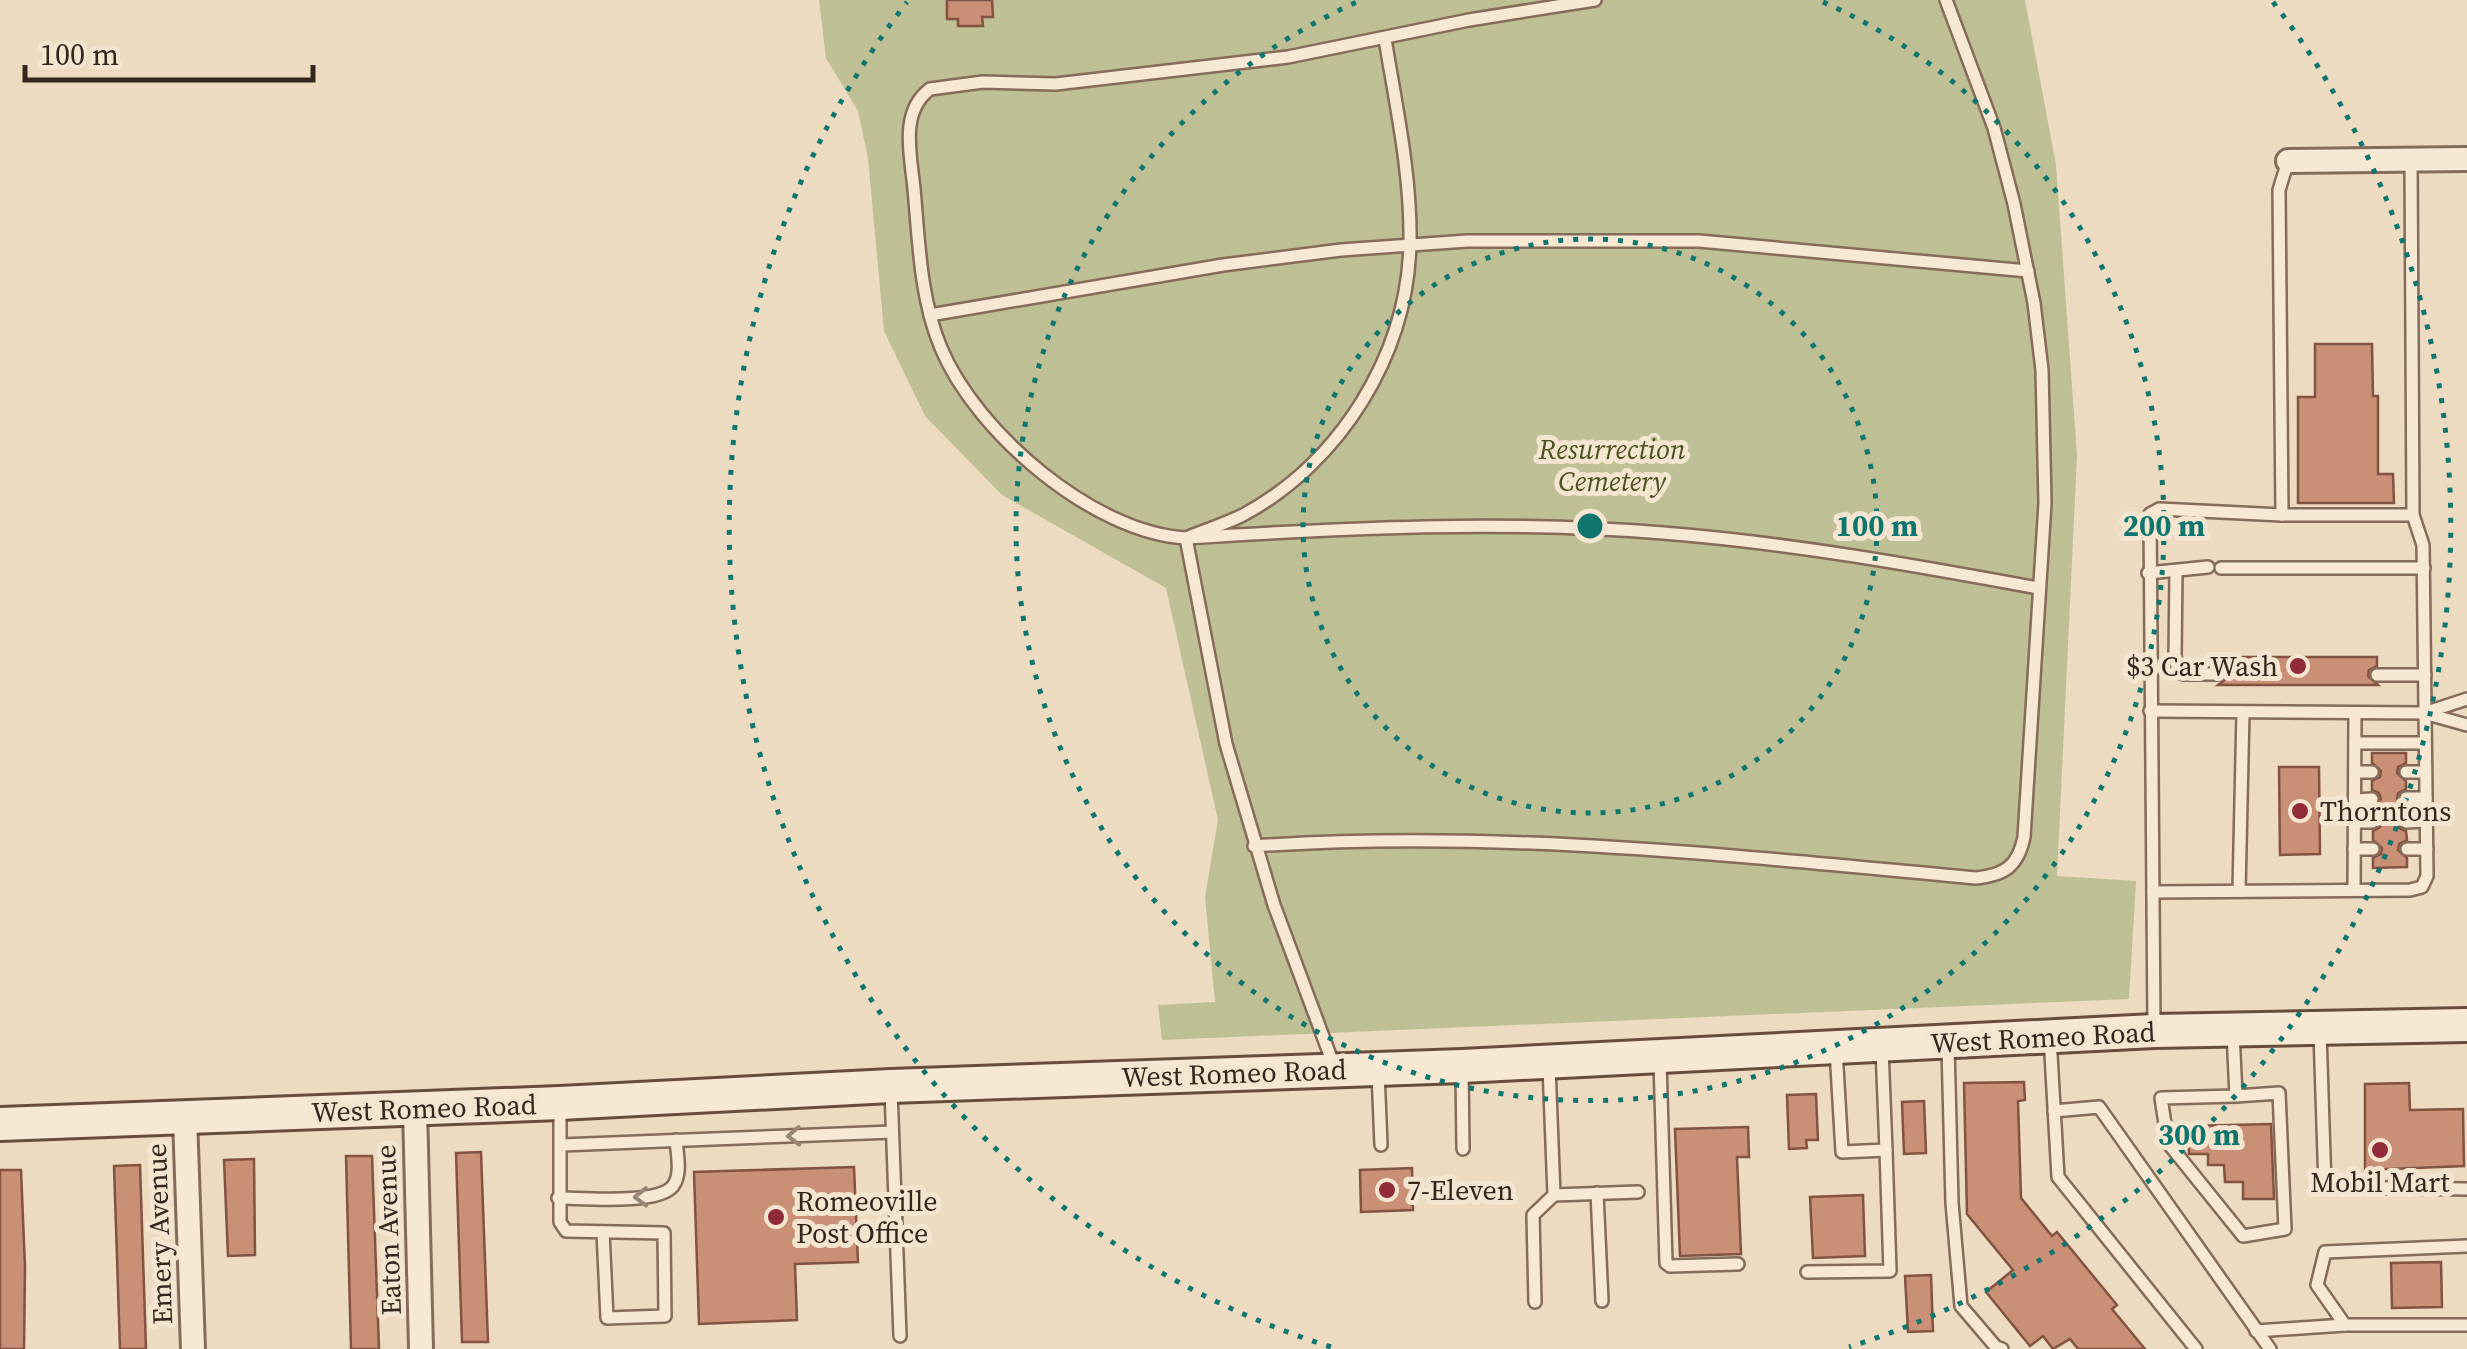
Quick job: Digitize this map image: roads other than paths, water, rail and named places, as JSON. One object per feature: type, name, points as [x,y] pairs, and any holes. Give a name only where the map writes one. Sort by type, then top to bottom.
[{"type":"main road","name":"West Romeo Road","points":[[0,1124],[1462,1066],[2154,1031],[2467,1024]]},
{"type":"street","points":[[2288,161],[2467,158]]},
{"type":"street","name":"Eaton Avenue","points":[[415,1109],[421,1349]]},
{"type":"street","name":"Emery Avenue","points":[[185,1117],[193,1349]]},
{"type":"lane","points":[[1595,0],[1469,20],[1288,57],[1056,84],[959,83],[930,89],[916,104],[909,131],[922,272],[930,315],[952,372],[969,399],[1036,467],[1099,510],[1158,536],[1186,538],[1406,526],[1660,532],[1818,548],[2038,588]]},
{"type":"lane","points":[[1254,846],[1330,840],[1525,842],[1976,878],[2005,872],[2020,854],[2045,503],[2043,386],[2028,271],[1994,128],[1946,0]]},
{"type":"lane","points":[[1186,538],[1242,515],[1278,491],[1352,420],[1372,388],[1407,278],[1410,245],[1409,199],[1385,39]]},
{"type":"lane","points":[[2153,892],[2410,890],[2422,886],[2427,876],[2424,545],[2413,515],[2411,160]]},
{"type":"lane","points":[[2282,515],[2279,190],[2288,161]]},
{"type":"lane","points":[[930,315],[1223,265],[1410,245],[1554,240],[1699,241],[2028,271]]},
{"type":"lane","points":[[2154,1031],[2147,526],[2150,514],[2159,509],[2282,515],[2413,515]]},
{"type":"lane","points":[[1186,538],[1226,744],[1254,846],[1336,1070]]},
{"type":"lane","points":[[2148,573],[2215,567],[2424,568]]},
{"type":"lane","points":[[2176,572],[2178,671],[2218,674]]},
{"type":"lane","points":[[2378,675],[2424,675]]},
{"type":"lane","points":[[2424,713],[2467,699]]},
{"type":"lane","points":[[2150,711],[2424,713],[2467,725]]},
{"type":"lane","points":[[2239,891],[2243,712]]},
{"type":"lane","points":[[2354,889],[2355,712]]},
{"type":"lane","points":[[2354,744],[2425,743]]},
{"type":"lane","points":[[2354,772],[2372,772]]},
{"type":"lane","points":[[2406,772],[2425,772]]},
{"type":"lane","points":[[2406,798],[2426,798]]},
{"type":"lane","points":[[2355,800],[2372,799]]},
{"type":"lane","points":[[2406,822],[2426,821]]},
{"type":"lane","points":[[2354,822],[2372,822]]},
{"type":"lane","points":[[2354,849],[2373,849]]},
{"type":"lane","points":[[2407,849],[2427,849]]},
{"type":"lane","points":[[2320,1028],[2325,1187],[2467,1189]]},
{"type":"lane","points":[[2233,1029],[2236,1096]]},
{"type":"lane","points":[[2050,1037],[2058,1177],[2196,1349]]},
{"type":"lane","points":[[1948,1042],[1952,1203],[1961,1306],[2002,1349]]},
{"type":"lane","points":[[1808,1272],[1890,1270],[1882,1045]]},
{"type":"lane","points":[[1836,1046],[1842,1152],[1886,1150]]},
{"type":"lane","points":[[1660,1057],[1666,1263],[1738,1264]]},
{"type":"lane","points":[[1548,1062],[1554,1195]]},
{"type":"lane","points":[[1462,1066],[1463,1148]]},
{"type":"lane","points":[[1378,1068],[1381,1145]]},
{"type":"lane","points":[[891,1086],[900,1336]]},
{"type":"lane","points":[[2279,1094],[2285,1229],[2244,1236],[2168,1143],[2161,1098],[2236,1096],[2279,1094]]},
{"type":"lane","points":[[560,1103],[560,1222],[566,1231],[664,1233],[664,1316],[607,1318],[603,1232]]},
{"type":"lane","points":[[2054,1111],[2099,1107],[2270,1349]]},
{"type":"lane","points":[[560,1145],[892,1132]]},
{"type":"lane","points":[[558,1198],[658,1197],[672,1187],[678,1175],[676,1140]]},
{"type":"lane","points":[[1535,1302],[1533,1216],[1554,1195],[1638,1192]]},
{"type":"lane","points":[[1596,1194],[1602,1300]]},
{"type":"lane","points":[[2345,1325],[2317,1285],[2325,1252],[2467,1246]]},
{"type":"lane","points":[[2256,1332],[2345,1325],[2467,1325]]},
{"type":"place","name":"$3 Car Wash","points":[[2298,666]]},
{"type":"place","name":"Thorntons","points":[[2300,811]]},
{"type":"place","name":"Mobil Mart","points":[[2380,1150]]},
{"type":"place","name":"7-Eleven","points":[[1387,1190]]},
{"type":"place","name":"Romeoville Post Office","points":[[776,1217]]},
{"type":"park label","name":"Resurrection Cemetery","points":[[1612,465]]}]
